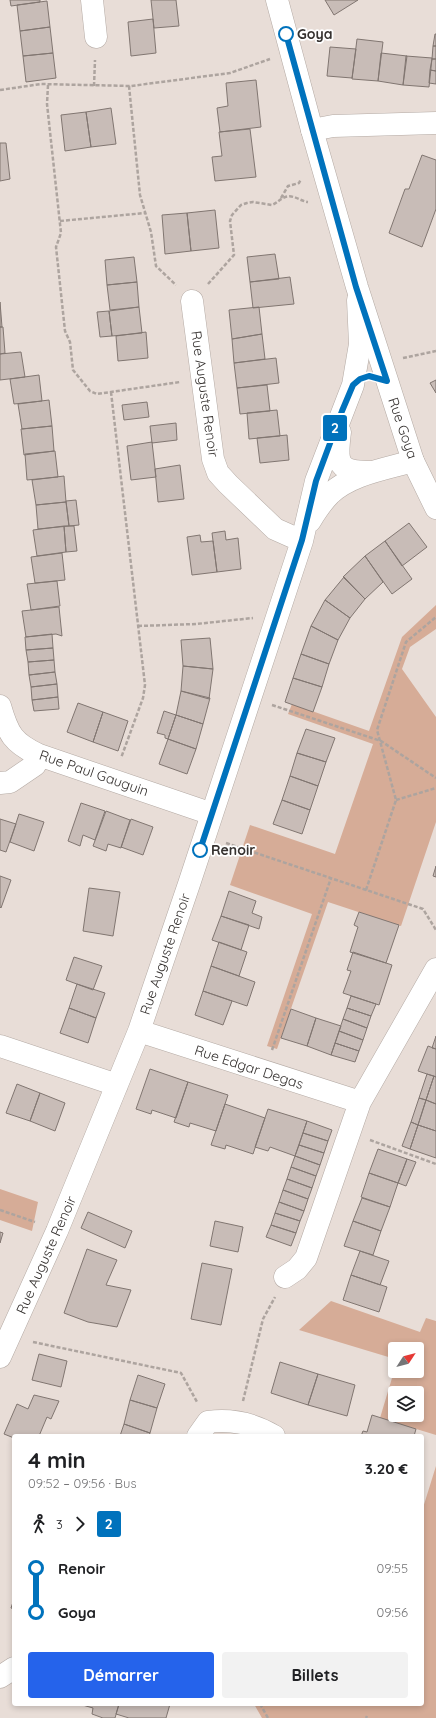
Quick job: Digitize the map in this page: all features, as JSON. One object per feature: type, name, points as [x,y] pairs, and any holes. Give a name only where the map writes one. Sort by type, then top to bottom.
[{"type":"street","points":[[92,0],[96,37]]},
{"type":"street","name":"Rue Goya","points":[[277,0],[356,287],[413,461],[436,508]]},
{"type":"street","points":[[312,130],[333,126],[436,123]]},
{"type":"street","points":[[304,534],[316,481],[353,385],[360,344],[356,287]]},
{"type":"street","name":"Rue Auguste Renoir","points":[[0,1357],[75,1189],[139,1031],[304,534],[275,529],[218,473],[212,458],[192,301]]},
{"type":"street","points":[[353,385],[369,376],[384,372]]},
{"type":"street","points":[[342,411],[338,456],[339,461],[349,470],[358,472],[375,472]]},
{"type":"street","points":[[304,534],[332,493],[354,479],[413,461]]},
{"type":"street","name":"Rue Paul Gauguin","points":[[0,706],[12,736],[22,747],[39,755],[212,814]]},
{"type":"street","points":[[0,784],[10,782],[35,765],[39,755]]},
{"type":"street","points":[[285,1277],[297,1269],[306,1258],[360,1102],[436,969]]},
{"type":"street","name":"Rue Edgar Degas","points":[[139,1031],[360,1102]]},
{"type":"street","points":[[0,1046],[117,1085]]},
{"type":"street","points":[[203,1429],[226,1420],[264,1430],[271,1434]]},
{"type":"street","points":[[0,1676],[12,1669]]},
{"type":"path","points":[[0,90],[48,85],[129,86],[230,73],[291,53]]},
{"type":"path","points":[[48,85],[47,104],[61,233],[56,247],[65,331],[70,342],[72,366],[76,374],[93,393],[112,392],[203,378]]},
{"type":"path","points":[[129,86],[140,195],[151,232],[156,266],[192,301],[234,255],[230,221],[232,214],[241,205],[248,203],[253,202],[272,205],[277,203],[288,186],[299,183]]},
{"type":"path","points":[[281,198],[293,196],[302,201],[308,202],[331,195]]},
{"type":"path","points":[[60,221],[145,213]]},
{"type":"path","points":[[384,372],[436,351]]},
{"type":"path","points":[[112,392],[145,685],[144,692],[113,779]]},
{"type":"path","points":[[366,890],[396,800],[382,741],[377,730],[406,642],[436,617]]},
{"type":"path","points":[[138,626],[196,624],[252,618]]},
{"type":"path","points":[[249,697],[382,741],[436,778]]},
{"type":"path","points":[[396,800],[436,788]]},
{"type":"path","points":[[205,836],[423,909],[436,930]]},
{"type":"path","points":[[265,1072],[331,878]]},
{"type":"path","points":[[349,1133],[436,1164]]},
{"type":"path","points":[[0,1210],[36,1222]]},
{"type":"path","points":[[238,1423],[263,1319],[285,1277]]},
{"type":"path","points":[[12,1332],[34,1342],[181,1373],[203,1429]]},
{"type":"path","points":[[261,1706],[268,1718]]},
{"type":"shaded area","points":[[436,605],[436,629],[410,647],[402,669],[436,717],[436,822],[401,926],[328,902],[277,1049],[267,1046],[312,914],[230,885],[250,825],[335,854],[373,744],[288,714],[292,704],[369,731],[402,637]]},
{"type":"shaded area","points":[[0,1189],[38,1202],[32,1231],[0,1220]]},
{"type":"shaded area","points":[[331,1301],[420,1332],[426,1318],[436,1321],[436,1435],[393,1422],[424,1422],[424,1386],[390,1386],[392,1378],[424,1378],[424,1342],[388,1342],[388,1357],[299,1330]]},
{"type":"shaded area","points":[[388,1391],[388,1420],[380,1418]]},
{"type":"shaded area","points":[[436,1466],[436,1718],[262,1718],[255,1706],[424,1706],[424,1505]]},
{"type":"building","points":[[10,0],[40,0],[40,2],[11,6]]},
{"type":"building","points":[[151,0],[176,0],[179,26],[154,28]]},
{"type":"building","points":[[325,0],[358,0],[334,15]]},
{"type":"building","points":[[47,1],[50,27],[20,31],[17,5]]},
{"type":"building","points":[[153,19],[156,53],[131,56],[128,22]]},
{"type":"building","points":[[50,27],[53,53],[23,56],[20,31]]},
{"type":"building","points":[[435,34],[436,46],[433,46]]},
{"type":"building","points":[[357,39],[383,42],[378,81],[352,79]]},
{"type":"building","points":[[433,46],[436,46],[436,59],[432,59]]},
{"type":"building","points":[[330,47],[356,49],[352,78],[327,76]]},
{"type":"building","points":[[53,53],[56,78],[26,82],[23,56]]},
{"type":"building","points":[[381,53],[407,56],[403,85],[378,81]]},
{"type":"building","points":[[406,56],[432,58],[429,87],[403,85]]},
{"type":"building","points":[[432,59],[436,59],[436,71],[430,70]]},
{"type":"building","points":[[430,70],[436,71],[436,84],[429,83]]},
{"type":"building","points":[[256,80],[261,127],[220,132],[217,108],[228,106],[226,83]]},
{"type":"building","points":[[111,108],[116,144],[91,147],[86,112]]},
{"type":"building","points":[[86,112],[91,147],[65,151],[61,115]]},
{"type":"building","points":[[250,129],[256,177],[215,181],[212,157],[222,156],[219,132]]},
{"type":"building","points":[[0,143],[6,143],[10,179],[0,181]]},
{"type":"building","points":[[422,155],[436,160],[436,209],[422,247],[389,233],[405,189],[409,189]]},
{"type":"building","points":[[215,210],[219,248],[191,251],[187,213]]},
{"type":"building","points":[[187,213],[191,251],[165,254],[162,215]]},
{"type":"building","points":[[275,254],[279,279],[250,282],[247,257]]},
{"type":"building","points":[[134,257],[137,282],[107,285],[105,260]]},
{"type":"building","points":[[290,277],[294,304],[253,308],[250,282]]},
{"type":"building","points":[[137,282],[139,307],[110,310],[107,285]]},
{"type":"building","points":[[0,302],[2,327],[0,327]]},
{"type":"building","points":[[139,307],[142,333],[112,336],[109,311]]},
{"type":"building","points":[[259,307],[262,334],[232,339],[229,310]]},
{"type":"building","points":[[109,311],[112,336],[100,337],[97,312]]},
{"type":"building","points":[[0,327],[3,327],[5,353],[0,354]]},
{"type":"building","points":[[146,332],[148,358],[118,361],[116,336]]},
{"type":"building","points":[[262,334],[265,359],[234,363],[232,339]]},
{"type":"building","points":[[21,352],[25,377],[0,380],[0,354]]},
{"type":"building","points":[[276,358],[279,383],[237,388],[234,363]]},
{"type":"building","points":[[39,375],[42,401],[14,404],[10,379]]},
{"type":"building","points":[[436,380],[436,393],[430,383]]},
{"type":"building","points":[[267,385],[270,411],[240,414],[237,388]]},
{"type":"building","points":[[49,400],[52,426],[22,429],[18,404]]},
{"type":"building","points":[[147,402],[149,417],[124,420],[122,405]]},
{"type":"building","points":[[277,410],[280,436],[249,439],[247,413]]},
{"type":"building","points":[[176,423],[177,440],[152,443],[150,426]]},
{"type":"building","points":[[52,426],[54,451],[24,455],[21,429]]},
{"type":"building","points":[[287,435],[289,460],[260,463],[257,438]]},
{"type":"building","points":[[152,442],[156,477],[131,480],[127,446]]},
{"type":"building","points":[[55,451],[58,477],[27,480],[25,454]]},
{"type":"building","points":[[180,465],[184,499],[158,502],[155,469]]},
{"type":"building","points":[[64,476],[66,502],[36,505],[32,480]]},
{"type":"building","points":[[76,500],[79,525],[69,526],[66,501]]},
{"type":"building","points":[[66,502],[69,526],[38,529],[36,505]]},
{"type":"building","points":[[409,523],[427,547],[402,566],[385,541]]},
{"type":"building","points":[[64,526],[66,552],[37,556],[33,530]]},
{"type":"building","points":[[64,526],[74,526],[77,551],[66,552]]},
{"type":"building","points":[[225,531],[226,540],[238,538],[241,569],[217,572],[212,533]]},
{"type":"building","points":[[200,535],[201,542],[213,541],[217,572],[192,575],[187,537]]},
{"type":"building","points":[[385,541],[412,579],[392,594],[365,556]]},
{"type":"building","points":[[62,553],[65,580],[35,583],[31,557]]},
{"type":"building","points":[[365,556],[383,582],[365,599],[343,577]]},
{"type":"building","points":[[344,577],[365,599],[350,618],[325,600]]},
{"type":"building","points":[[57,581],[60,606],[31,610],[27,584]]},
{"type":"building","points":[[325,600],[350,618],[338,640],[311,626]]},
{"type":"building","points":[[59,607],[62,636],[56,634],[26,637],[22,611]]},
{"type":"building","points":[[311,626],[338,640],[329,664],[301,654]]},
{"type":"building","points":[[52,634],[53,648],[26,650],[25,637]]},
{"type":"building","points":[[210,638],[213,669],[183,666],[181,640]]},
{"type":"building","points":[[53,648],[54,660],[28,662],[26,650]]},
{"type":"building","points":[[301,654],[329,664],[322,687],[293,678]]},
{"type":"building","points":[[54,660],[55,672],[29,675],[28,662]]},
{"type":"building","points":[[183,666],[213,669],[209,699],[181,691]]},
{"type":"building","points":[[55,672],[57,684],[31,687],[29,675]]},
{"type":"building","points":[[293,678],[322,687],[313,712],[285,702]]},
{"type":"building","points":[[57,684],[58,697],[32,700],[31,687]]},
{"type":"building","points":[[181,691],[210,698],[203,724],[176,715]]},
{"type":"building","points":[[58,697],[59,709],[34,711],[32,700]]},
{"type":"building","points":[[78,703],[103,712],[93,742],[67,732]]},
{"type":"building","points":[[164,711],[176,715],[168,739],[165,738],[165,735],[157,733]]},
{"type":"building","points":[[103,712],[128,721],[118,751],[93,742]]},
{"type":"building","points":[[176,715],[203,724],[196,749],[168,739]]},
{"type":"building","points":[[306,729],[335,738],[326,762],[297,753]]},
{"type":"building","points":[[168,739],[196,749],[187,774],[159,764]]},
{"type":"building","points":[[297,753],[326,762],[318,786],[290,776]]},
{"type":"building","points":[[290,776],[318,786],[310,810],[282,800]]},
{"type":"building","points":[[282,800],[310,810],[302,834],[273,824]]},
{"type":"building","points":[[81,803],[105,811],[95,840],[83,835],[80,846],[68,841]]},
{"type":"building","points":[[106,811],[130,820],[121,848],[108,844],[106,851],[93,846]]},
{"type":"building","points":[[19,814],[44,822],[34,851],[10,842]]},
{"type":"building","points":[[0,819],[16,824],[6,852],[0,850]]},
{"type":"building","points":[[131,819],[153,827],[143,855],[121,847]]},
{"type":"building","points":[[436,866],[436,877],[433,876]]},
{"type":"building","points":[[0,876],[11,880],[1,908],[0,907]]},
{"type":"building","points":[[89,888],[120,892],[113,936],[83,931]]},
{"type":"building","points":[[229,891],[256,901],[252,913],[262,917],[259,929],[221,916]]},
{"type":"building","points":[[359,912],[399,925],[386,963],[350,952],[358,927],[354,925]]},
{"type":"building","points":[[221,916],[249,925],[241,950],[212,940]]},
{"type":"building","points":[[219,942],[247,952],[239,976],[211,966]]},
{"type":"building","points":[[353,952],[392,965],[379,1005],[343,993],[351,971],[347,970]]},
{"type":"building","points":[[74,957],[102,966],[93,990],[66,980]]},
{"type":"building","points":[[211,966],[255,982],[247,1006],[203,991]]},
{"type":"building","points":[[77,984],[105,993],[96,1018],[69,1008]]},
{"type":"building","points":[[203,991],[232,1001],[223,1025],[195,1015]]},
{"type":"building","points":[[351,996],[376,1004],[371,1016],[347,1008]]},
{"type":"building","points":[[69,1008],[96,1018],[88,1043],[60,1033]]},
{"type":"building","points":[[347,1008],[371,1016],[367,1028],[343,1019]]},
{"type":"building","points":[[291,1009],[316,1018],[307,1046],[281,1038]]},
{"type":"building","points":[[316,1018],[341,1026],[331,1055],[307,1046]]},
{"type":"building","points":[[343,1019],[367,1028],[363,1040],[339,1031]]},
{"type":"building","points":[[339,1031],[363,1040],[359,1051],[335,1043]]},
{"type":"building","points":[[436,1036],[436,1049],[432,1048]]},
{"type":"building","points":[[335,1043],[359,1051],[355,1062],[331,1055]]},
{"type":"building","points":[[428,1046],[436,1049],[436,1077],[418,1071]]},
{"type":"building","points":[[150,1069],[188,1082],[176,1118],[152,1110],[151,1114],[136,1109]]},
{"type":"building","points":[[427,1074],[434,1076],[426,1100],[419,1098]]},
{"type":"building","points":[[434,1076],[436,1077],[436,1104],[426,1100]]},
{"type":"building","points":[[188,1082],[228,1095],[216,1131],[190,1123],[189,1127],[174,1122]]},
{"type":"building","points":[[17,1084],[40,1093],[30,1121],[6,1113]]},
{"type":"building","points":[[40,1093],[65,1103],[55,1131],[30,1121]]},
{"type":"building","points":[[419,1098],[426,1100],[418,1125],[411,1122]]},
{"type":"building","points":[[426,1100],[436,1104],[436,1131],[418,1125]]},
{"type":"building","points":[[225,1104],[265,1118],[253,1154],[226,1145],[225,1149],[211,1145]]},
{"type":"building","points":[[268,1109],[307,1121],[295,1156],[270,1147],[268,1151],[255,1147]]},
{"type":"building","points":[[307,1121],[332,1130],[328,1141],[303,1133]]},
{"type":"building","points":[[411,1122],[418,1125],[410,1149],[402,1146]]},
{"type":"building","points":[[418,1125],[436,1131],[436,1158],[410,1149]]},
{"type":"building","points":[[303,1133],[328,1141],[324,1153],[299,1145]]},
{"type":"building","points":[[299,1145],[324,1153],[320,1165],[295,1156]]},
{"type":"building","points":[[378,1149],[407,1159],[398,1183],[369,1173]]},
{"type":"building","points":[[295,1156],[320,1165],[316,1176],[291,1167]]},
{"type":"building","points":[[407,1159],[416,1162],[406,1186],[398,1183]]},
{"type":"building","points":[[291,1167],[316,1176],[312,1188],[287,1179]]},
{"type":"building","points":[[369,1173],[398,1183],[390,1207],[361,1197]]},
{"type":"building","points":[[287,1179],[312,1188],[308,1199],[283,1190]]},
{"type":"building","points":[[283,1190],[308,1199],[304,1211],[279,1202]]},
{"type":"building","points":[[362,1198],[390,1207],[381,1231],[353,1221]]},
{"type":"building","points":[[279,1202],[304,1211],[300,1221],[275,1213]]},
{"type":"building","points":[[88,1212],[132,1231],[125,1248],[81,1228]]},
{"type":"building","points":[[275,1213],[300,1221],[296,1233],[271,1225]]},
{"type":"building","points":[[215,1221],[243,1227],[238,1252],[210,1246]]},
{"type":"building","points":[[353,1221],[381,1231],[373,1255],[344,1246]]},
{"type":"building","points":[[271,1225],[296,1233],[291,1246],[266,1237]]},
{"type":"building","points":[[0,1232],[3,1233],[0,1243]]},
{"type":"building","points":[[87,1249],[117,1260],[106,1285],[131,1290],[117,1327],[88,1322],[64,1313]]},
{"type":"building","points":[[360,1251],[389,1261],[380,1285],[351,1275]]},
{"type":"building","points":[[202,1263],[232,1269],[221,1325],[191,1319]]},
{"type":"building","points":[[351,1275],[387,1287],[379,1312],[343,1300]]},
{"type":"building","points":[[39,1354],[67,1361],[61,1387],[32,1380]]},
{"type":"building","points":[[280,1362],[318,1374],[308,1405],[271,1393]]},
{"type":"building","points":[[318,1374],[355,1385],[347,1416],[308,1405]]},
{"type":"building","points":[[138,1375],[165,1384],[157,1408],[130,1400]]},
{"type":"building","points":[[34,1395],[59,1401],[51,1419],[47,1417],[40,1434],[12,1434],[12,1437],[4,1434],[17,1404],[28,1409]]},
{"type":"building","points":[[130,1400],[157,1408],[150,1433],[124,1424]]},
{"type":"building","points":[[372,1415],[388,1420],[388,1422],[394,1422],[416,1429],[415,1434],[362,1434],[363,1431],[367,1432]]},
{"type":"building","points":[[124,1424],[150,1433],[150,1434],[121,1434]]},
{"type":"building","points":[[86,1706],[118,1706],[115,1718],[103,1718],[92,1714],[93,1708]]},
{"type":"building","points":[[118,1706],[169,1706],[166,1718],[129,1718],[116,1714]]},
{"type":"bus line","name":"2","points":[[200,850],[244,712],[302,540],[316,481],[342,411],[353,385],[360,379],[369,376],[378,377],[387,381],[356,287],[286,34]]},
{"type":"place","name":"Goya","points":[[286,34]]},
{"type":"place","name":"Renoir","points":[[200,850]]}]
